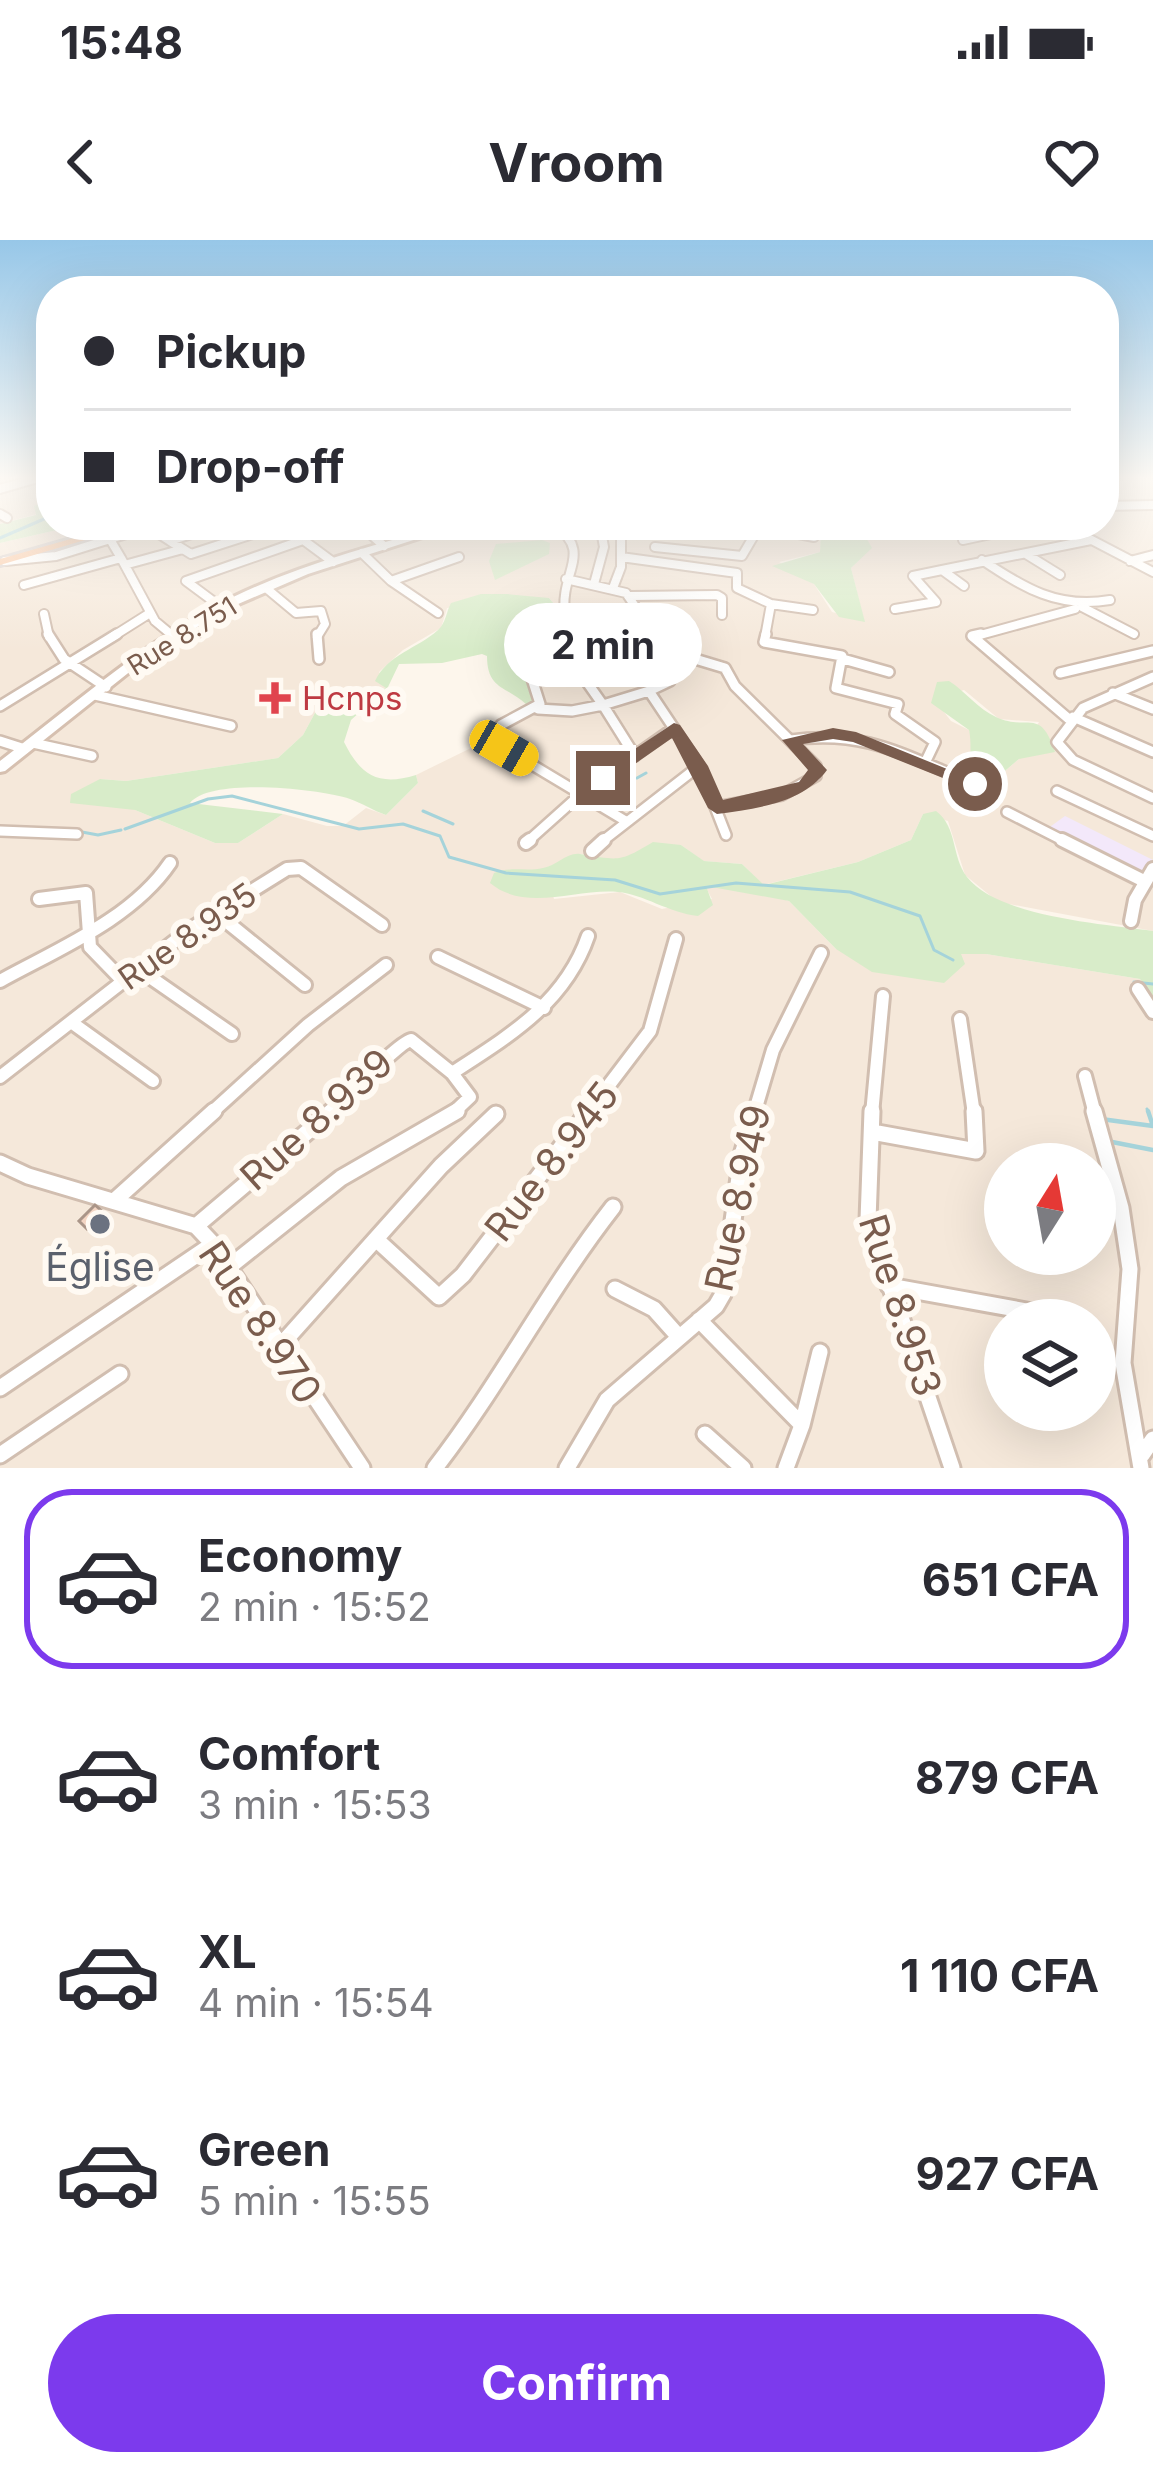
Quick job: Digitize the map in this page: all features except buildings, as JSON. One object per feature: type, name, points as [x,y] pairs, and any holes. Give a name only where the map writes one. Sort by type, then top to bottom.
[{"type":"highway","points":[[3,562],[79,540]]},
{"type":"main road","name":"Rue 8.751","points":[[0,768],[173,636],[221,607],[403,540]]},
{"type":"street","points":[[3,562],[32,561],[116,540]]},
{"type":"street","points":[[170,541],[191,554],[235,540]]},
{"type":"street","points":[[186,581],[303,540],[333,562]]},
{"type":"street","points":[[377,540],[384,546]]},
{"type":"street","points":[[538,709],[540,698],[526,663],[565,616],[561,592],[577,551],[573,540]]},
{"type":"street","points":[[594,584],[603,540]]},
{"type":"street","points":[[613,588],[620,573],[623,540]]},
{"type":"street","points":[[655,548],[742,556],[749,540]]},
{"type":"street","points":[[895,609],[936,602],[913,576],[1091,540],[1153,572]]},
{"type":"street","points":[[111,542],[160,629],[173,636]]},
{"type":"street","points":[[23,585],[183,549]]},
{"type":"street","points":[[362,553],[391,581],[439,613]]},
{"type":"street","points":[[1026,554],[1060,575]]},
{"type":"street","points":[[1130,560],[1153,555]]},
{"type":"street","points":[[391,581],[459,556]]},
{"type":"street","points":[[621,557],[737,573],[737,588],[771,604],[813,610]]},
{"type":"street","points":[[982,560],[1028,590],[1134,634]]},
{"type":"street","points":[[942,570],[964,586]]},
{"type":"street","points":[[176,573],[221,607]]},
{"type":"street","points":[[566,579],[630,596],[717,595],[722,598],[722,615]]},
{"type":"street","points":[[266,588],[296,613],[321,611],[325,624],[317,632],[319,659]]},
{"type":"street","points":[[630,596],[654,627],[656,647]]},
{"type":"street","points":[[1110,600],[972,636],[1072,719],[1153,752]]},
{"type":"street","points":[[771,604],[764,642],[832,652],[889,672]]},
{"type":"street","points":[[0,706],[150,613]]},
{"type":"street","points":[[44,614],[49,642],[100,691],[232,726]]},
{"type":"street","points":[[592,646],[636,651],[656,647],[725,668],[735,686],[816,766],[816,776],[777,796],[717,808]]},
{"type":"street","points":[[1060,673],[1153,651]]},
{"type":"street","points":[[624,820],[583,791],[504,748],[493,735],[501,725],[538,709],[572,711],[649,691],[670,681],[674,656]]},
{"type":"street","points":[[843,659],[836,688],[896,702],[895,714],[935,742],[926,763]]},
{"type":"street","points":[[526,663],[577,668],[635,755]]},
{"type":"street","points":[[1153,677],[1113,693],[1072,719],[1058,734],[1061,750],[1092,771],[1153,798]]},
{"type":"street","points":[[649,691],[699,766],[726,835]]},
{"type":"street","points":[[1113,693],[1153,709]]},
{"type":"street","points":[[526,843],[583,791],[674,728]]},
{"type":"street","points":[[791,740],[844,735],[975,784]]},
{"type":"street","points":[[0,741],[92,756]]},
{"type":"street","points":[[592,851],[624,820],[699,766]]},
{"type":"street","points":[[1057,791],[1153,836]]},
{"type":"street","points":[[1007,812],[1144,881]]},
{"type":"street","points":[[0,831],[77,834]]},
{"type":"street","points":[[0,981],[86,933],[161,877],[170,863]]},
{"type":"street","name":"Rue 8.935","points":[[0,1077],[137,968],[294,867],[382,925]]},
{"type":"street","points":[[1131,921],[1144,881],[1153,869]]},
{"type":"street","points":[[39,899],[83,890],[86,933],[95,953],[122,980]]},
{"type":"street","points":[[216,913],[305,985]]},
{"type":"street","points":[[229,1267],[341,1178],[464,1107],[470,1097],[452,1073],[544,1009],[579,965],[588,936]]},
{"type":"street","name":"Rue 8.945","points":[[378,1241],[439,1297],[463,1275],[650,1031],[676,940]]},
{"type":"street","name":"Rue 8.949","points":[[567,1468],[607,1400],[723,1294],[742,1155],[773,1050],[820,953]]},
{"type":"street","points":[[438,957],[544,1009]]},
{"type":"street","points":[[114,1201],[308,1025],[386,965]]},
{"type":"street","points":[[137,968],[232,1034]]},
{"type":"street","points":[[1138,989],[1153,1012]]},
{"type":"street","name":"Rue 8.953","points":[[884,996],[868,1220],[952,1468]]},
{"type":"street","points":[[872,1132],[976,1151],[960,1019]]},
{"type":"street","points":[[71,1022],[153,1081]]},
{"type":"street","name":"Rue 8.939","points":[[196,1226],[371,1077],[401,1042],[411,1040],[452,1073]]},
{"type":"street","points":[[1085,1076],[1121,1208],[1132,1287],[1123,1363],[1145,1454]]},
{"type":"street","points":[[281,1345],[441,1166],[496,1114]]},
{"type":"street","name":"Rue 8.970","points":[[0,1163],[28,1176],[196,1226],[229,1267],[362,1468]]},
{"type":"street","points":[[435,1468],[487,1401],[571,1262],[613,1207]]},
{"type":"street","points":[[0,1388],[213,1244]]},
{"type":"street","points":[[890,1286],[984,1303]]},
{"type":"street","points":[[615,1289],[654,1309],[679,1337]]},
{"type":"street","points":[[699,1320],[802,1425]]},
{"type":"street","points":[[789,1468],[820,1352]]},
{"type":"street","points":[[0,1455],[120,1374]]},
{"type":"street","points":[[704,1434],[743,1468]]},
{"type":"shaded area","points":[[34,535],[36,540],[821,540],[820,552],[779,562],[814,584],[832,612],[864,621],[851,568],[871,547],[867,540],[1119,540],[1119,535],[1153,535],[1153,931],[998,902],[965,875],[948,821],[923,814],[911,840],[858,862],[763,885],[742,864],[703,861],[681,845],[616,861],[580,854],[545,868],[554,899],[620,892],[662,909],[712,899],[705,886],[763,893],[789,901],[836,949],[986,954],[1140,979],[1153,999],[1153,1468],[0,1468],[0,543]],"holes":[[[549,598],[560,611],[527,653],[521,670],[534,701],[490,723],[473,747],[416,775],[418,783],[386,815],[366,808],[343,826],[327,826],[283,814],[238,843],[215,843],[135,810],[100,779],[126,781],[278,758],[303,735],[316,711],[388,687],[379,672],[403,650],[441,628],[447,608]],[[964,690],[999,719],[1039,722],[1019,759],[993,781],[986,780],[969,730],[951,721],[934,699]]]},
{"type":"shaded area","points":[[1065,816],[1153,860],[1153,868],[1147,876],[1127,878],[1063,847],[1047,829]]},
{"type":"green space","points":[[0,535],[34,535],[0,543]]},
{"type":"green space","points":[[821,540],[867,540],[872,548],[851,568],[865,622],[839,617],[814,584],[772,566],[820,552]]},
{"type":"green space","points":[[550,543],[549,554],[495,580],[489,561],[496,544]]},
{"type":"green space","points":[[481,594],[549,598],[560,611],[526,653],[521,670],[534,700],[527,705],[499,686],[482,654],[442,663],[399,664],[388,687],[351,720],[344,742],[364,770],[380,778],[416,775],[418,783],[386,815],[350,799],[315,792],[219,790],[190,803],[283,814],[238,843],[215,843],[135,810],[70,803],[71,794],[100,779],[126,781],[278,758],[303,735],[316,711],[386,688],[375,681],[381,672],[438,630],[451,603]]},
{"type":"green space","points":[[949,681],[996,717],[1044,729],[1055,752],[1019,759],[993,781],[983,779],[971,762],[969,730],[931,703],[937,682]]},
{"type":"green space","points":[[936,811],[948,826],[962,869],[982,891],[1027,910],[1153,931],[1153,999],[1140,979],[986,954],[961,954],[965,964],[944,983],[872,972],[836,949],[789,901],[706,886],[713,905],[698,916],[627,893],[536,898],[504,892],[490,883],[500,871],[543,868],[575,854],[618,858],[653,842],[681,845],[704,861],[742,864],[764,885],[858,862],[911,840],[923,814]]},
{"type":"waterway","points":[[0,538],[6,535]]},
{"type":"waterway","points":[[637,778],[646,773]]},
{"type":"waterway","points":[[125,829],[208,799],[232,796],[359,829],[403,824],[440,836],[449,857],[506,873],[615,880],[660,894],[736,883],[850,892],[920,916],[934,950],[953,960]]},
{"type":"waterway","points":[[423,811],[453,824]]},
{"type":"waterway","points":[[82,832],[98,835],[121,830]]},
{"type":"waterway","points":[[1134,982],[1153,984]]},
{"type":"waterway","points":[[1147,1109],[1149,1114]]},
{"type":"waterway","points":[[1149,1114],[1152,1123]]},
{"type":"waterway","points":[[1101,1119],[1153,1126]]},
{"type":"waterway","points":[[1107,1141],[1153,1150]]},
{"type":"place","name":"Hcnps","points":[[275,698]]},
{"type":"place","name":"Église","points":[[100,1224]]},
{"type":"route","points":[[603,778],[674,728],[705,776],[717,808],[760,801],[805,786],[818,770],[791,740],[833,734],[856,737],[975,784]]}]
